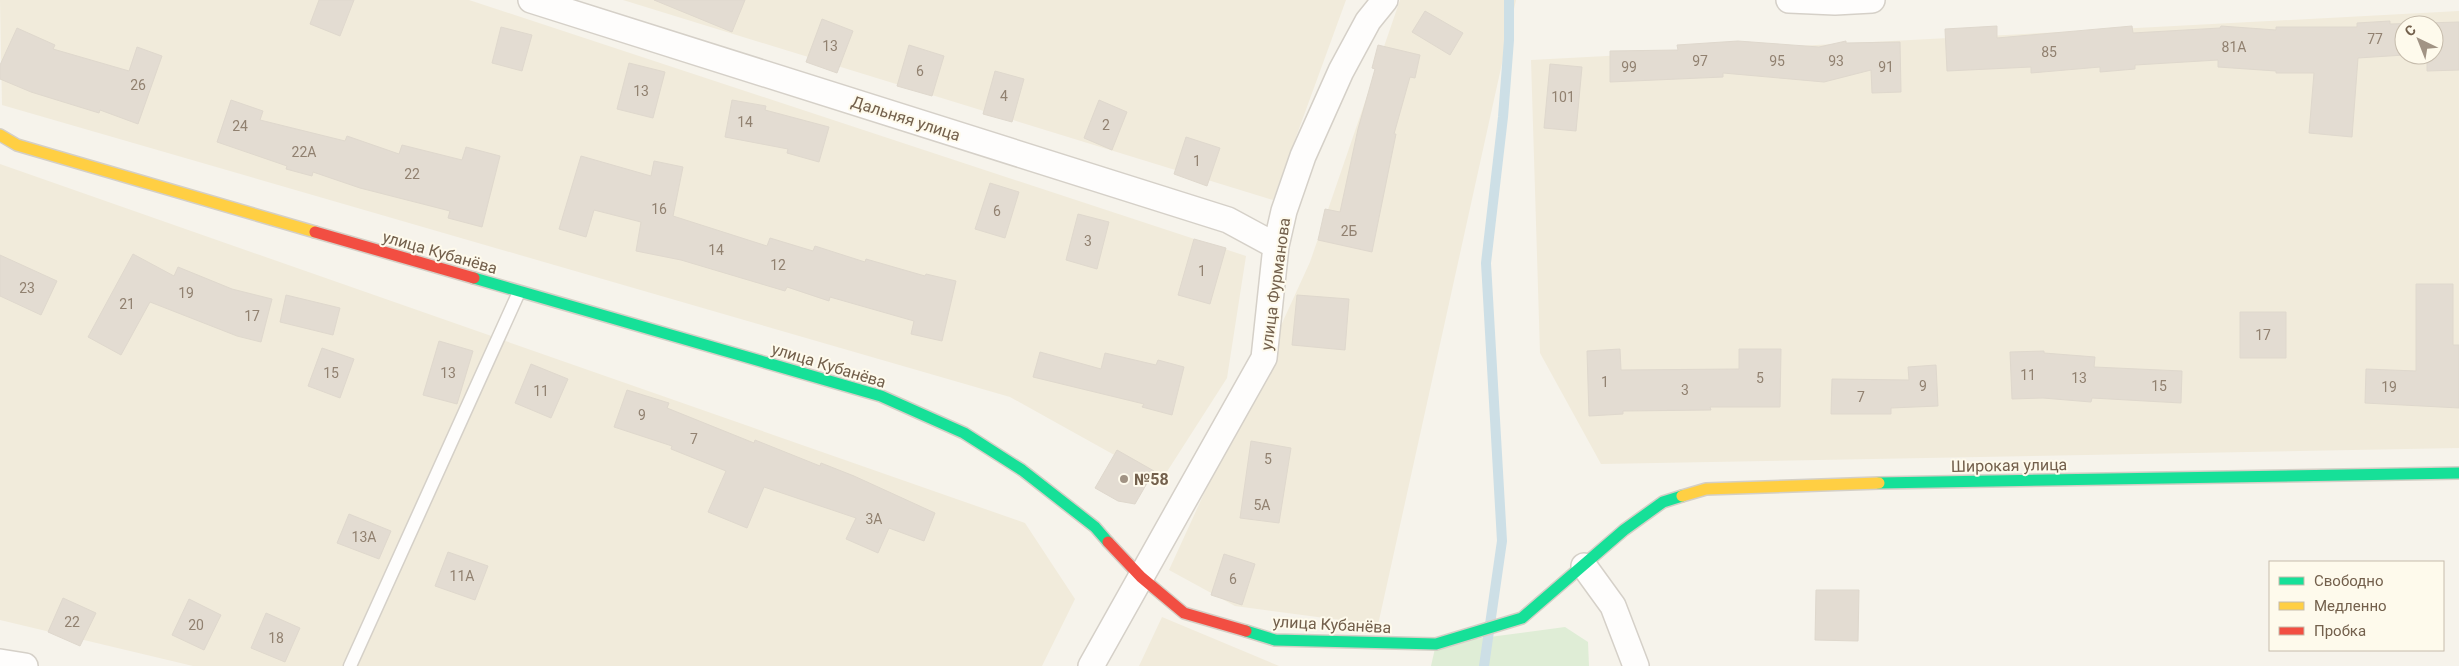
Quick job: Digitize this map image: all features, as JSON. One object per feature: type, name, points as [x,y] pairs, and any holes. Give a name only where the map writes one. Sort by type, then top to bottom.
[{"type":"street","name":"Дальняя улица","points":[[531,0],[1228,220],[1276,246]]},
{"type":"street","name":"улица Фурманова","points":[[1091,666],[1264,358],[1276,246],[1284,211],[1303,156],[1341,72],[1368,21],[1385,0]]},
{"type":"street","points":[[1788,0],[1835,2],[1872,0]]},
{"type":"street","name":"улица Кубанёва","points":[[0,135],[16,145],[881,396],[964,434],[1022,470],[1095,527],[1141,577],[1184,613],[1275,640],[1436,644],[1522,618],[1584,566]]},
{"type":"street","name":"Широкая улица","points":[[1584,566],[1624,530],[1663,502],[1706,489],[1786,485],[2459,473]]},
{"type":"street","points":[[1584,566],[1613,606],[1636,666]]},
{"type":"street","points":[[0,662],[25,666]]},
{"type":"lane","points":[[350,666],[520,292]]},
{"type":"shaded area","points":[[0,0],[469,0],[1246,256],[1227,378],[1161,481],[1010,397],[2,105]]},
{"type":"shaded area","points":[[623,0],[1346,0],[1273,200]]},
{"type":"shaded area","points":[[1400,0],[1516,0],[1378,625],[1235,606],[1169,570],[1310,262]]},
{"type":"shaded area","points":[[2459,11],[2459,448],[1601,464],[1540,353],[1531,60]]},
{"type":"shaded area","points":[[0,164],[1025,523],[1075,599],[1042,666],[193,666],[0,620]]},
{"type":"shaded area","points":[[1162,617],[1279,666],[1139,666]]},
{"type":"green space","points":[[1565,627],[1588,642],[1589,666],[1431,666],[1436,644]]},
{"type":"building","points":[[319,0],[354,0],[340,36],[310,24]]},
{"type":"building","points":[[654,0],[745,0],[732,32]]},
{"type":"building","points":[[1425,11],[1463,33],[1450,55],[1412,32]]},
{"type":"building","points":[[822,19],[853,31],[837,73],[806,62]]},
{"type":"building","points":[[2390,21],[2390,24],[2394,24],[2394,56],[2358,58],[2352,137],[2309,133],[2314,73],[2276,73],[2276,71],[2218,67],[2218,60],[2135,65],[2135,69],[2100,72],[2100,67],[2031,73],[2031,67],[1947,71],[1945,29],[1997,26],[1997,38],[2132,26],[2133,33],[2220,28],[2221,26],[2276,30],[2276,27],[2357,27],[2357,23]]},
{"type":"building","points":[[2444,22],[2459,22],[2459,70],[2427,71],[2427,65],[2444,65]]},
{"type":"building","points":[[501,27],[532,35],[522,71],[492,63]]},
{"type":"building","points":[[17,28],[55,45],[53,49],[129,71],[137,47],[162,56],[138,124],[100,110],[99,113],[31,92],[0,79],[0,65]]},
{"type":"building","points":[[1738,41],[1819,47],[1846,41],[1846,43],[1900,42],[1901,92],[1872,93],[1871,70],[1824,82],[1723,73],[1723,77],[1610,82],[1610,51],[1678,50],[1677,45]]},
{"type":"building","points":[[909,45],[944,56],[932,96],[897,86]]},
{"type":"building","points":[[1378,45],[1420,55],[1415,78],[1410,77],[1394,134],[1396,134],[1372,252],[1318,240],[1325,209],[1340,212],[1358,129],[1375,69],[1372,68]]},
{"type":"building","points":[[629,63],[665,72],[653,118],[617,109]]},
{"type":"building","points":[[1550,64],[1582,67],[1576,131],[1544,128]]},
{"type":"building","points":[[995,71],[1024,79],[1012,122],[983,114]]},
{"type":"building","points":[[231,100],[263,111],[260,120],[345,141],[347,136],[399,154],[402,145],[462,160],[466,147],[500,156],[482,227],[448,218],[450,211],[360,188],[313,172],[312,176],[286,169],[287,166],[217,142]]},
{"type":"building","points":[[732,100],[766,106],[765,110],[829,127],[819,162],[787,153],[788,149],[725,137]]},
{"type":"building","points":[[1099,100],[1127,112],[1112,150],[1084,138]]},
{"type":"building","points":[[1186,137],[1220,148],[1207,186],[1174,174]]},
{"type":"building","points":[[581,156],[651,176],[654,161],[683,167],[673,216],[767,246],[770,238],[813,251],[815,246],[865,262],[866,259],[925,276],[926,274],[956,281],[942,341],[911,334],[914,321],[830,297],[829,301],[787,287],[785,291],[681,260],[636,251],[641,222],[594,210],[586,237],[559,229]]},
{"type":"building","points":[[990,183],[1019,192],[1005,238],[975,229]]},
{"type":"building","points":[[1078,214],[1109,222],[1097,269],[1066,260]]},
{"type":"building","points":[[1194,239],[1226,248],[1210,304],[1178,295]]},
{"type":"building","points":[[133,254],[174,276],[178,267],[232,289],[272,299],[261,342],[237,336],[150,302],[121,355],[88,337]]},
{"type":"building","points":[[0,255],[57,281],[41,315],[0,296]]},
{"type":"building","points":[[2416,284],[2453,284],[2453,345],[2459,345],[2459,408],[2365,403],[2366,369],[2416,371]]},
{"type":"building","points":[[286,295],[340,308],[333,335],[280,322]]},
{"type":"building","points":[[1297,295],[1349,299],[1345,350],[1292,345]]},
{"type":"building","points":[[2240,312],[2286,312],[2286,358],[2240,358]]},
{"type":"building","points":[[439,341],[473,351],[457,404],[423,395]]},
{"type":"building","points":[[322,348],[354,359],[340,398],[308,386]]},
{"type":"building","points":[[1620,349],[1621,370],[1739,369],[1739,349],[1781,349],[1780,407],[1710,407],[1711,410],[1623,411],[1623,414],[1589,416],[1587,351]]},
{"type":"building","points":[[2044,351],[2044,353],[2095,357],[2094,367],[2182,371],[2181,403],[2092,398],[2091,402],[2043,398],[2012,399],[2010,352]]},
{"type":"building","points":[[1040,352],[1101,369],[1105,353],[1156,365],[1158,360],[1184,367],[1172,415],[1142,407],[1144,404],[1033,377]]},
{"type":"building","points":[[531,364],[568,379],[551,418],[515,403]]},
{"type":"building","points":[[1936,365],[1938,406],[1891,408],[1891,414],[1831,414],[1832,379],[1909,380],[1908,367]]},
{"type":"building","points":[[627,390],[669,403],[667,408],[754,443],[755,440],[820,466],[821,463],[854,476],[935,513],[924,541],[889,528],[878,553],[846,539],[856,518],[764,487],[747,528],[708,512],[726,471],[671,449],[672,446],[614,427]]},
{"type":"building","points":[[1251,441],[1291,448],[1279,523],[1240,518]]},
{"type":"building","name":"№58","points":[[1117,450],[1154,471],[1135,504],[1118,501],[1095,488]]},
{"type":"building","points":[[349,514],[391,531],[379,559],[337,543]]},
{"type":"building","points":[[448,552],[488,566],[475,600],[435,586]]},
{"type":"building","points":[[1224,554],[1255,564],[1242,605],[1211,595]]},
{"type":"building","points":[[1816,590],[1859,590],[1858,641],[1815,640]]},
{"type":"building","points":[[63,598],[96,613],[80,646],[48,632]]},
{"type":"building","points":[[189,599],[221,615],[204,650],[172,635]]},
{"type":"building","points":[[266,613],[300,628],[285,662],[251,648]]},
{"type":"waterway","points":[[1484,666],[1502,541],[1486,263],[1503,117],[1509,40],[1509,0]]},
{"type":"traffic: fast","points":[[474,278],[881,396],[964,433],[1022,470],[1095,527],[1108,542]]},
{"type":"traffic: fast","points":[[1879,483],[2459,473]]},
{"type":"traffic: fast","points":[[1246,631],[1275,640],[1436,644],[1522,618],[1624,530],[1663,502],[1682,496]]},
{"type":"traffic: slow","points":[[0,135],[17,145],[315,232]]},
{"type":"traffic: slow","points":[[1682,496],[1706,489],[1879,483]]},
{"type":"traffic: jam","points":[[315,232],[474,278]]},
{"type":"traffic: jam","points":[[1108,542],[1141,577],[1184,613],[1246,631]]},
{"type":"place","name":"№58","points":[[1124,479]]}]
